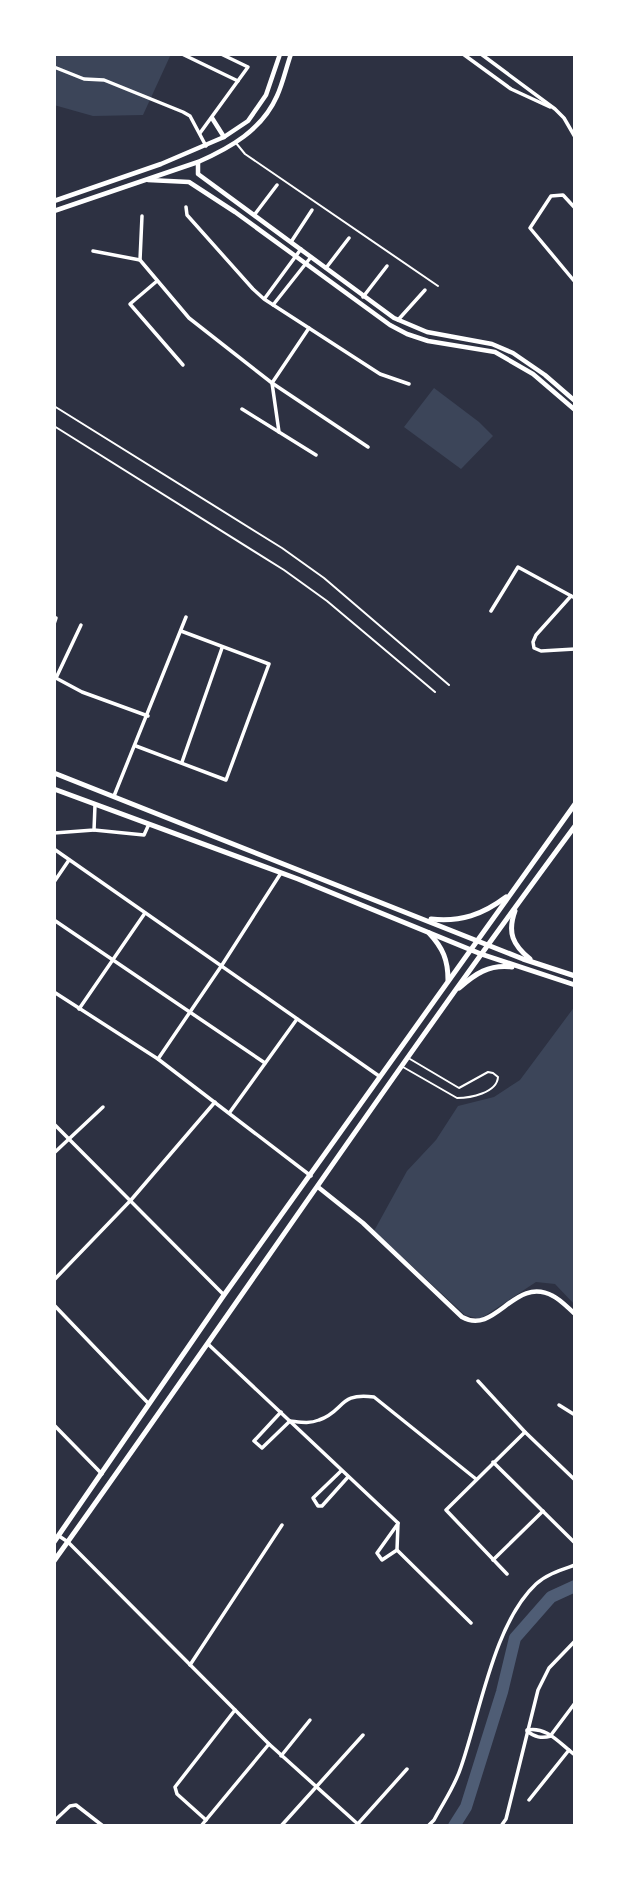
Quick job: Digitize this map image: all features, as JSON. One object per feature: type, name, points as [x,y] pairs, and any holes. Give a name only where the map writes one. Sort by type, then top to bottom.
[{"type":"main road","points":[[54,774],[268,856],[535,964],[575,976]]},
{"type":"main road","points":[[56,790],[281,873],[481,954],[575,985]]},
{"type":"main road","points":[[54,1542],[224,1295],[575,804]]},
{"type":"main road","points":[[54,1562],[451,995],[575,826]]},
{"type":"main road","points":[[264,867],[268,856]]},
{"type":"main road","points":[[298,880],[306,878],[310,873]]},
{"type":"main road","points":[[425,919],[461,920],[489,910],[512,893]]},
{"type":"main road","points":[[518,902],[513,915],[512,936],[519,950],[535,964]]},
{"type":"main road","points":[[427,930],[443,950],[448,965],[448,981]]},
{"type":"main road","points":[[451,995],[484,970],[496,966],[521,968]]},
{"type":"street","points":[[182,54],[238,81]]},
{"type":"street","points":[[200,133],[248,67],[221,54]]},
{"type":"street","points":[[54,201],[224,137],[248,121],[266,96],[280,54]]},
{"type":"street","points":[[54,211],[198,162],[254,130],[275,100],[291,54]]},
{"type":"street","points":[[463,54],[523,97],[555,109]]},
{"type":"street","points":[[481,54],[555,109],[575,137]]},
{"type":"street","points":[[54,67],[84,79],[104,80],[183,112],[190,116],[206,146]]},
{"type":"street","points":[[212,118],[224,137]]},
{"type":"street","points":[[198,162],[200,177],[255,214],[363,297],[398,320],[427,332],[492,344],[513,353],[545,375],[575,401]]},
{"type":"street","points":[[140,180],[189,182],[407,334],[428,341],[495,352],[533,374],[575,410]]},
{"type":"street","points":[[255,214],[277,185]]},
{"type":"street","points":[[575,208],[563,195],[551,196],[530,228],[575,282]]},
{"type":"street","points":[[186,207],[187,215],[264,299],[380,374],[409,384]]},
{"type":"street","points":[[290,242],[312,210]]},
{"type":"street","points":[[140,260],[142,216]]},
{"type":"street","points":[[326,268],[349,238]]},
{"type":"street","points":[[264,299],[301,249]]},
{"type":"street","points":[[93,251],[140,260],[189,318],[272,383],[368,447]]},
{"type":"street","points":[[273,305],[311,257]]},
{"type":"street","points":[[363,297],[387,266]]},
{"type":"street","points":[[157,281],[131,304],[183,365]]},
{"type":"street","points":[[398,320],[425,290]]},
{"type":"street","points":[[382,319],[386,312]]},
{"type":"street","points":[[279,432],[272,383],[309,328]]},
{"type":"street","points":[[242,409],[316,455]]},
{"type":"street","points":[[491,611],[519,568],[573,597],[537,635],[533,642],[534,648],[541,651],[575,649]]},
{"type":"street","points":[[114,796],[186,617]]},
{"type":"street","points":[[54,624],[57,618]]},
{"type":"street","points":[[82,625],[55,678],[82,692],[148,716]]},
{"type":"street","points":[[136,746],[226,779],[269,664],[181,631]]},
{"type":"street","points":[[182,762],[222,648]]},
{"type":"street","points":[[94,830],[95,804]]},
{"type":"street","points":[[54,832],[94,830],[144,835],[149,824]]},
{"type":"street","points":[[54,849],[379,1076]]},
{"type":"street","points":[[54,882],[69,860]]},
{"type":"street","points":[[158,1059],[281,873]]},
{"type":"street","points":[[79,1009],[145,914]]},
{"type":"street","points":[[54,920],[265,1063]]},
{"type":"street","points":[[54,992],[158,1059],[311,1176]]},
{"type":"street","points":[[229,1112],[297,1019]]},
{"type":"street","points":[[54,1280],[131,1200],[215,1102]]},
{"type":"street","points":[[54,1153],[103,1107]]},
{"type":"street","points":[[54,1124],[224,1295]]},
{"type":"street","points":[[318,1187],[363,1223],[462,1317],[470,1321],[479,1322],[522,1294],[539,1291],[555,1297],[575,1314]]},
{"type":"street","points":[[54,1305],[150,1405]]},
{"type":"street","points":[[208,1344],[398,1523],[397,1550],[471,1623]]},
{"type":"street","points":[[478,1381],[525,1432],[575,1480]]},
{"type":"street","points":[[290,1421],[308,1423],[319,1420],[353,1396],[374,1397],[477,1479]]},
{"type":"street","points":[[559,1405],[575,1415]]},
{"type":"street","points":[[281,1412],[255,1443],[265,1448],[290,1421]]},
{"type":"street","points":[[54,1426],[102,1474]]},
{"type":"street","points":[[507,1574],[446,1510],[525,1432]]},
{"type":"street","points":[[493,1462],[575,1543]]},
{"type":"street","points":[[341,1471],[313,1498],[318,1506],[329,1501],[348,1477]]},
{"type":"street","points":[[493,1560],[543,1511]]},
{"type":"street","points":[[397,1550],[382,1560],[377,1553],[398,1523]]},
{"type":"street","points":[[190,1665],[282,1525]]},
{"type":"street","points":[[59,1535],[269,1744],[358,1825],[407,1769]]},
{"type":"street","points":[[428,1826],[434,1820],[460,1770],[500,1642],[516,1608],[536,1584],[575,1565]]},
{"type":"street","points":[[501,1826],[506,1819],[538,1690],[549,1668],[575,1641]]},
{"type":"street","points":[[551,1736],[575,1703]]},
{"type":"street","points":[[206,1820],[177,1794],[175,1787],[234,1710]]},
{"type":"street","points":[[282,1756],[310,1720]]},
{"type":"street","points":[[527,1730],[545,1731],[575,1755]]},
{"type":"street","points":[[281,1826],[363,1735]]},
{"type":"street","points":[[201,1826],[269,1744]]},
{"type":"street","points":[[529,1800],[569,1750]]},
{"type":"street","points":[[54,1821],[70,1806],[76,1805],[103,1826]]},
{"type":"lane","points":[[235,142],[245,154],[438,286]]},
{"type":"lane","points":[[54,406],[282,548],[324,578],[449,685]]},
{"type":"lane","points":[[54,426],[284,570],[327,601],[435,692]]},
{"type":"lane","points":[[402,1066],[457,1098],[494,1088],[498,1083],[498,1077],[488,1072],[459,1088],[408,1058]]},
{"type":"shaded area","points":[[54,54],[171,54],[143,115],[93,116],[54,105]]},
{"type":"shaded area","points":[[434,388],[493,436],[461,469],[404,427]]},
{"type":"shaded area","points":[[575,1006],[575,1305],[555,1284],[536,1282],[480,1319],[465,1315],[374,1231],[407,1171],[436,1140],[458,1106],[494,1097],[520,1080]]},
{"type":"waterway","points":[[454,1826],[466,1807],[502,1692],[515,1638],[551,1597],[575,1586]]}]
